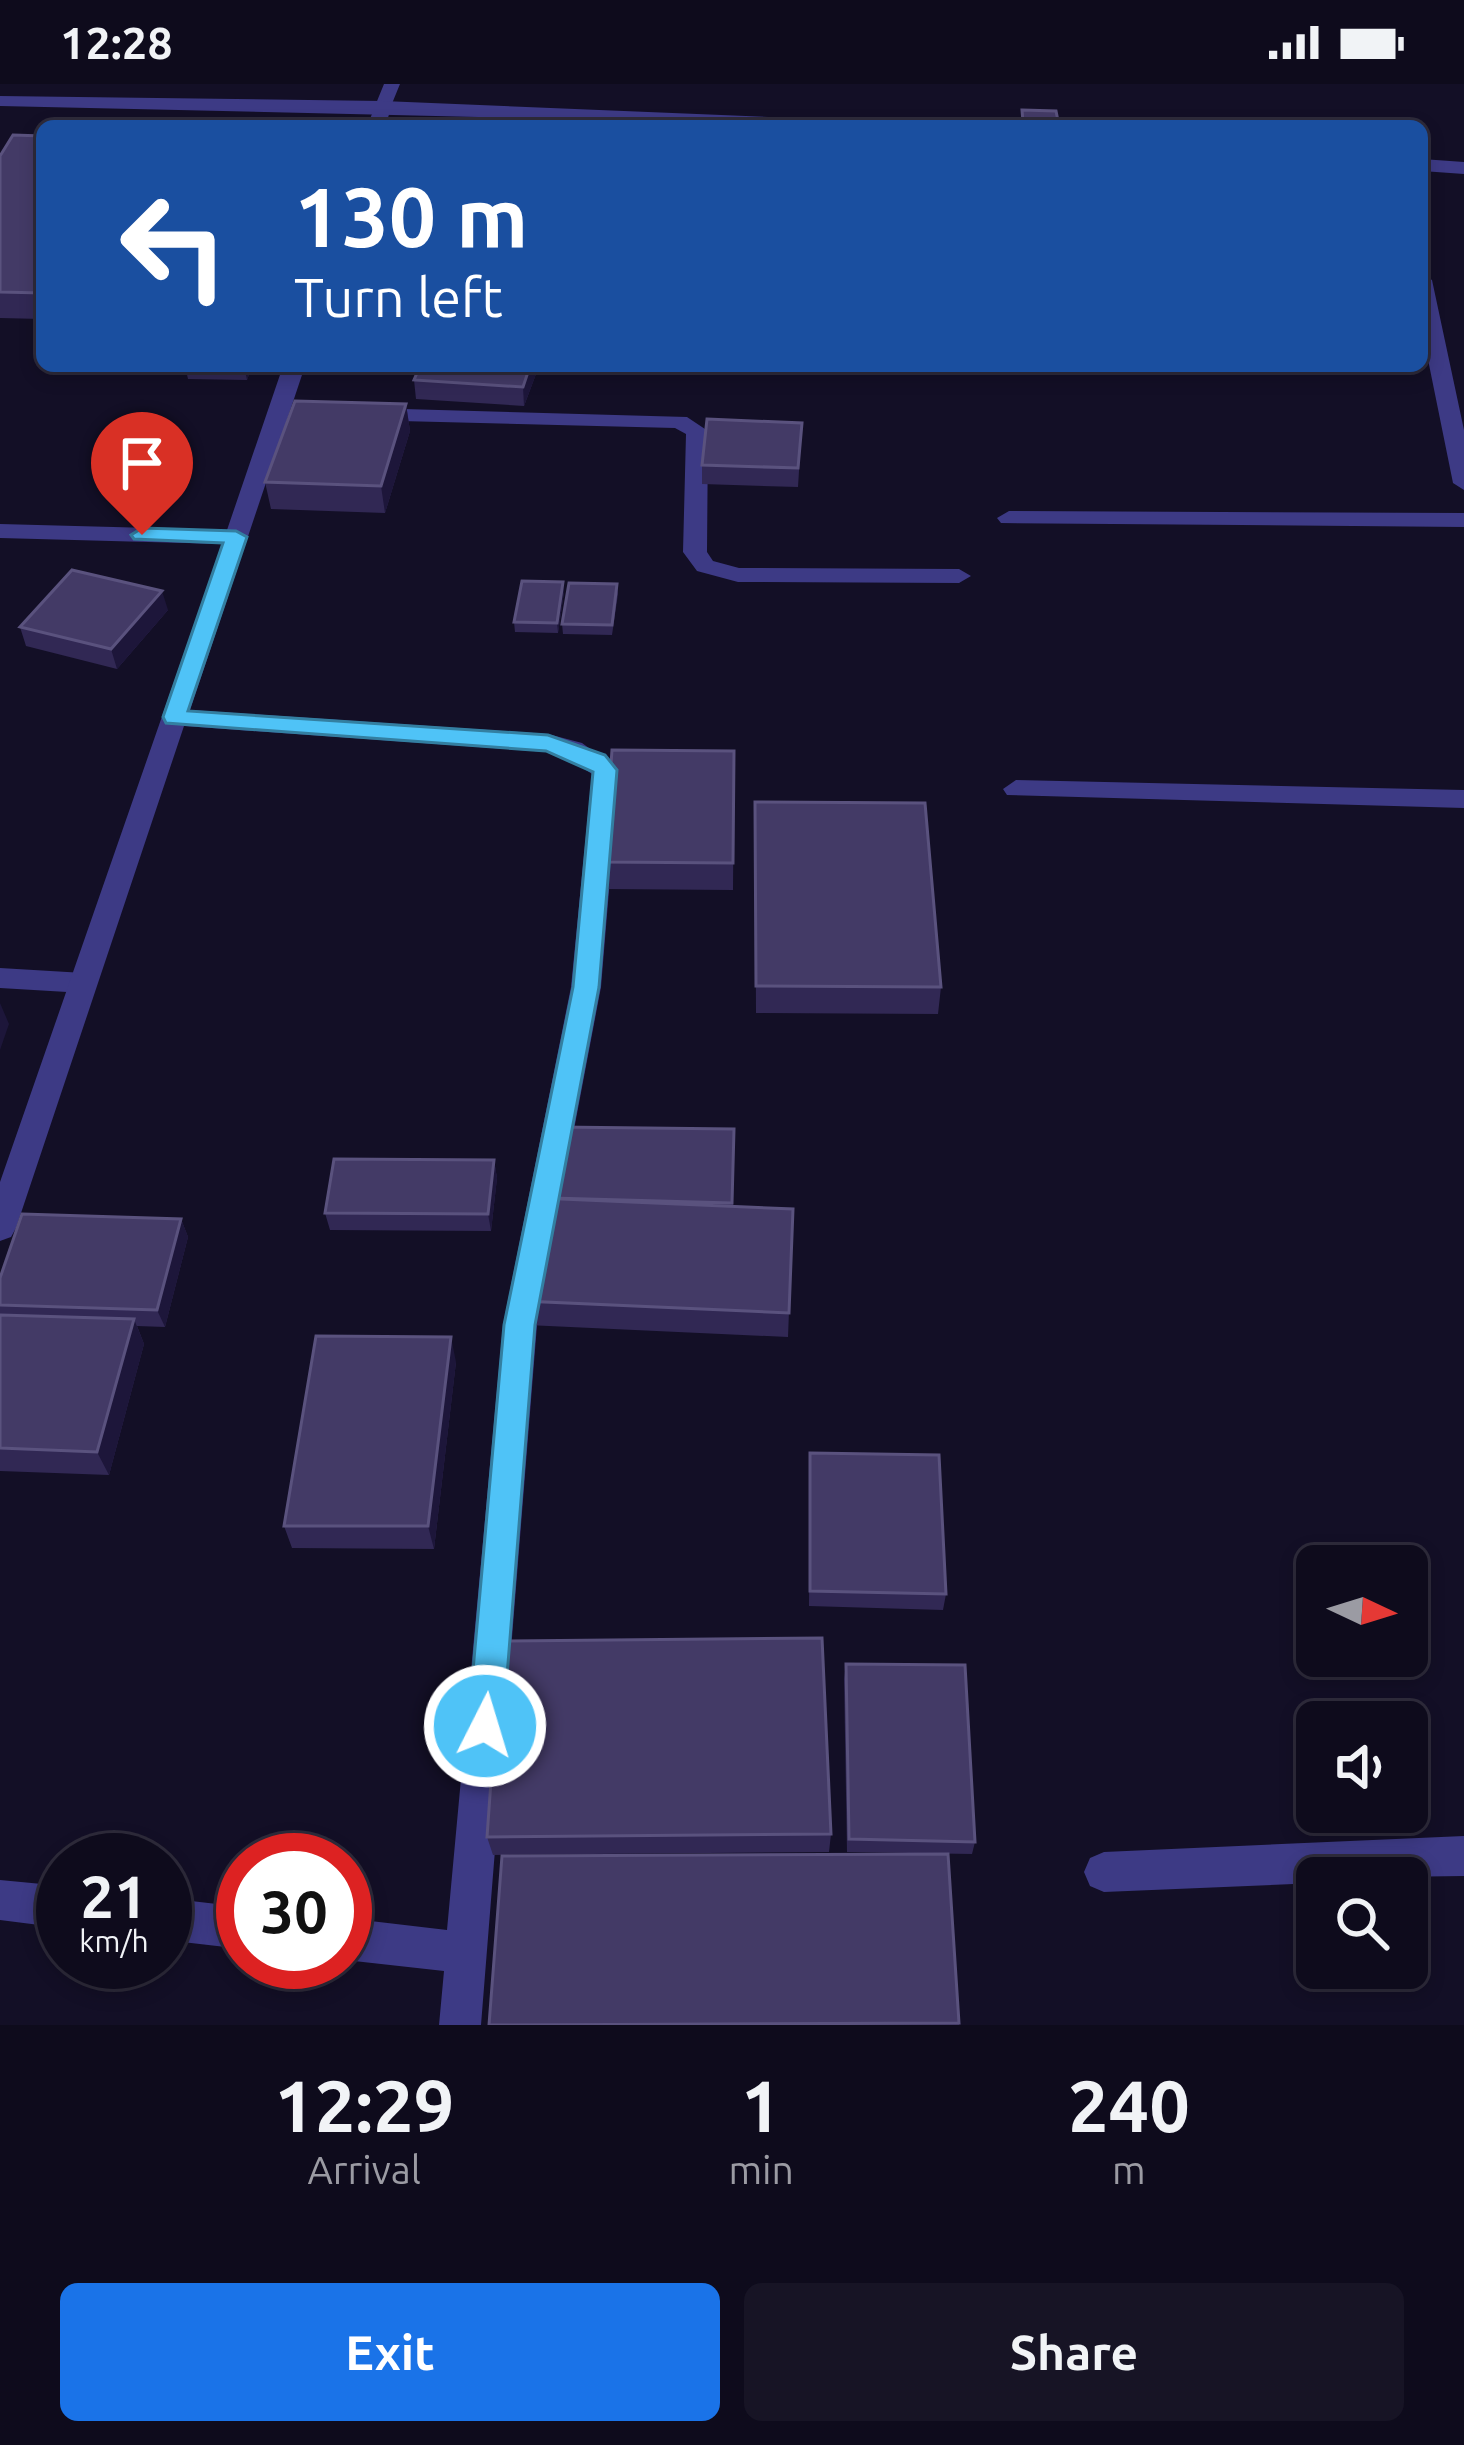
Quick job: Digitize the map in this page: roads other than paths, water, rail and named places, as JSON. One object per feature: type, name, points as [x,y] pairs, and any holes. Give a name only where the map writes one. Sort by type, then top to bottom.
[{"type":"street","points":[[0,101],[382,106],[722,120]]},
{"type":"street","points":[[378,120],[382,106]]},
{"type":"street","points":[[1428,165],[1464,168]]},
{"type":"street","points":[[1428,309],[1464,483]]},
{"type":"street","points":[[0,1228],[236,537],[289,414],[293,372]]},
{"type":"street","points":[[348,415],[679,422],[697,431],[695,552],[705,566],[738,575],[959,575]]},
{"type":"street","points":[[1009,518],[1464,520]]},
{"type":"street","points":[[0,531],[236,537]]},
{"type":"street","points":[[174,717],[548,743],[585,755],[605,770],[586,987],[520,1325],[460,2025]]},
{"type":"street","points":[[1016,789],[1464,799]]},
{"type":"street","points":[[1104,1872],[1464,1856]]},
{"type":"street","points":[[0,1900],[36,1904]]},
{"type":"street","points":[[372,1942],[466,1953]]},
{"type":"lane","points":[[382,106],[392,84]]},
{"type":"lane","points":[[0,978],[84,983]]}]
